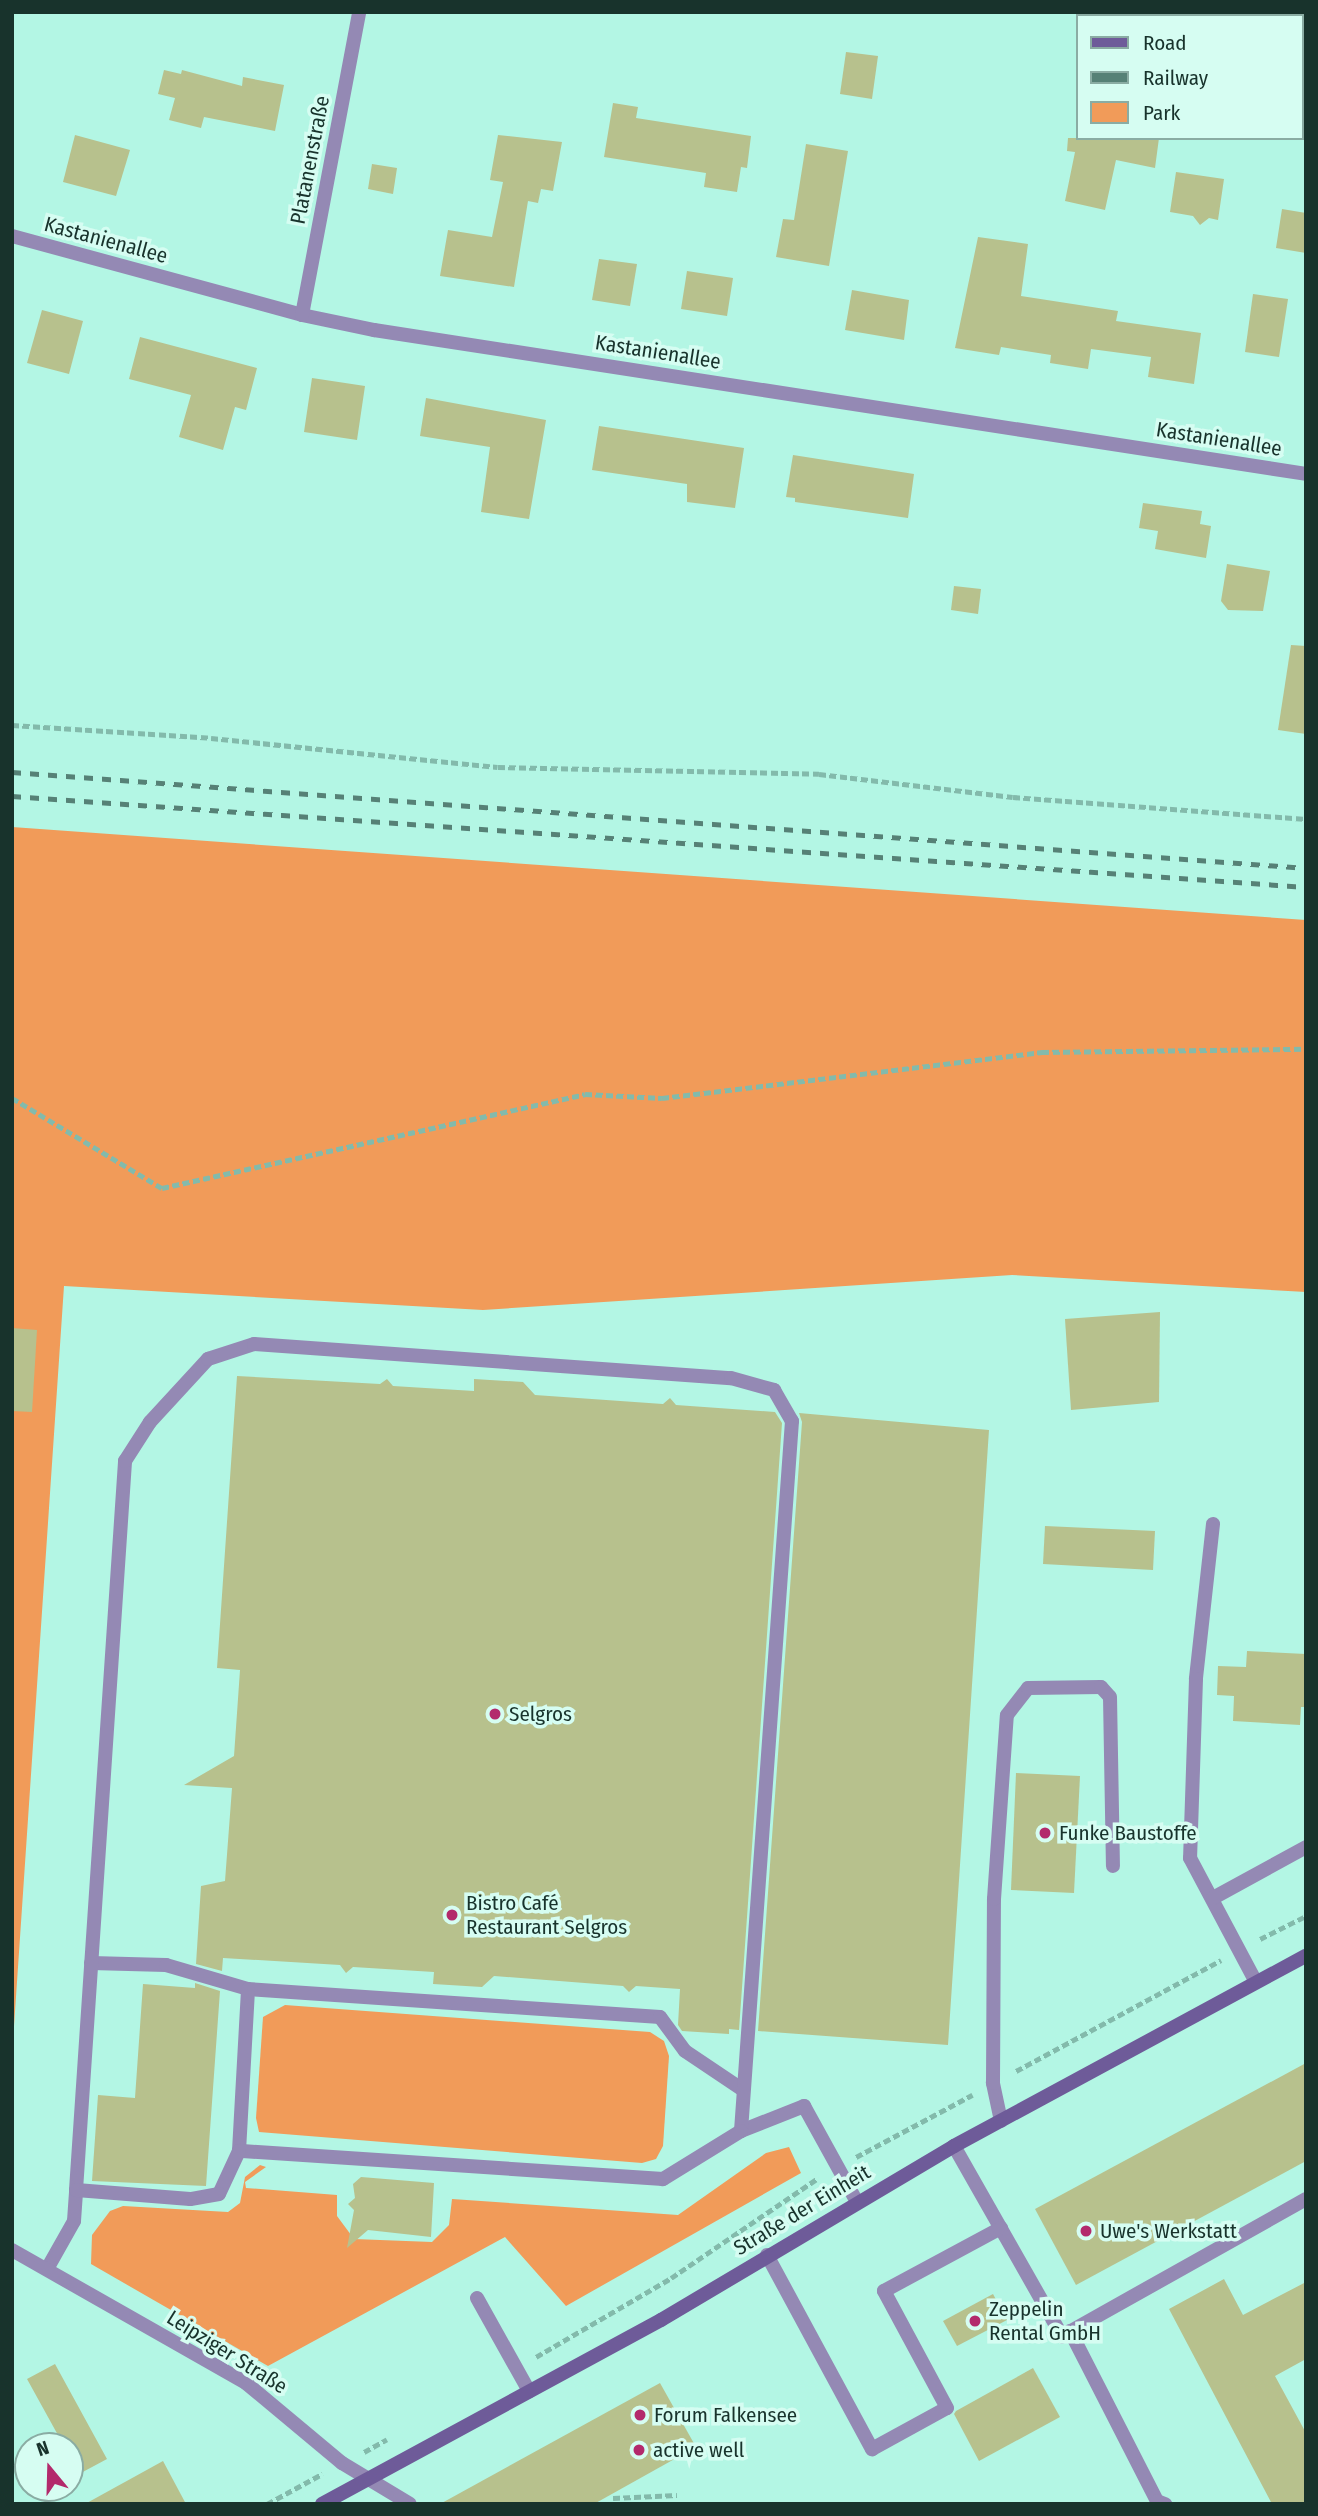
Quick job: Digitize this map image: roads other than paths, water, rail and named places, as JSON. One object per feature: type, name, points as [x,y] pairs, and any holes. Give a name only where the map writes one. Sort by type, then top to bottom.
[{"type":"street","name":"Platanenstraße","points":[[302,315],[359,12]]},
{"type":"street","name":"Kastanienallee","points":[[12,236],[302,315],[374,330],[1306,474]]},
{"type":"street","points":[[47,2269],[74,2221],[125,1461],[150,1422],[208,1359],[254,1344],[731,1378],[774,1390],[792,1421],[741,2131]]},
{"type":"street","points":[[1213,1524],[1196,1679],[1190,1858],[1256,1982]]},
{"type":"street","points":[[1001,2121],[993,2083],[994,1899],[1007,1715],[1028,1688],[1101,1687],[1110,1697],[1113,1866]]},
{"type":"street","points":[[1213,1899],[1306,1847]]},
{"type":"street","name":"Straße der Einheit","points":[[322,2504],[661,2320],[954,2146],[1306,1956]]},
{"type":"street","points":[[91,1963],[166,1965],[248,1989],[660,2017],[685,2051],[743,2090]]},
{"type":"street","points":[[75,2190],[190,2199],[219,2194],[239,2151],[248,1989]]},
{"type":"street","points":[[239,2151],[663,2179],[741,2131],[804,2105],[857,2202]]},
{"type":"street","points":[[954,2146],[1062,2336],[1305,2201]]},
{"type":"street","points":[[767,2255],[872,2449],[947,2407],[884,2291],[1001,2228]]},
{"type":"street","name":"Leipziger Straße","points":[[12,2250],[246,2383],[342,2463],[410,2504]]},
{"type":"street","points":[[477,2298],[529,2391]]},
{"type":"street","points":[[1070,2331],[1158,2503]]},
{"type":"railway","points":[[12,772],[1306,868]]},
{"type":"railway","points":[[12,796],[1306,887]]},
{"type":"place","name":"Selgros","points":[[495,1714]]},
{"type":"place","name":"Funke Baustoffe","points":[[1045,1833]]},
{"type":"place","name":"Bistro Café Restaurant Selgros","points":[[452,1915]]},
{"type":"place","name":"Uwe's Werkstatt","points":[[1086,2231]]},
{"type":"place","name":"Zeppelin Rental GmbH","points":[[975,2321]]},
{"type":"place","name":"Forum Falkensee","points":[[640,2415]]},
{"type":"place","name":"active well","points":[[639,2450]]}]
